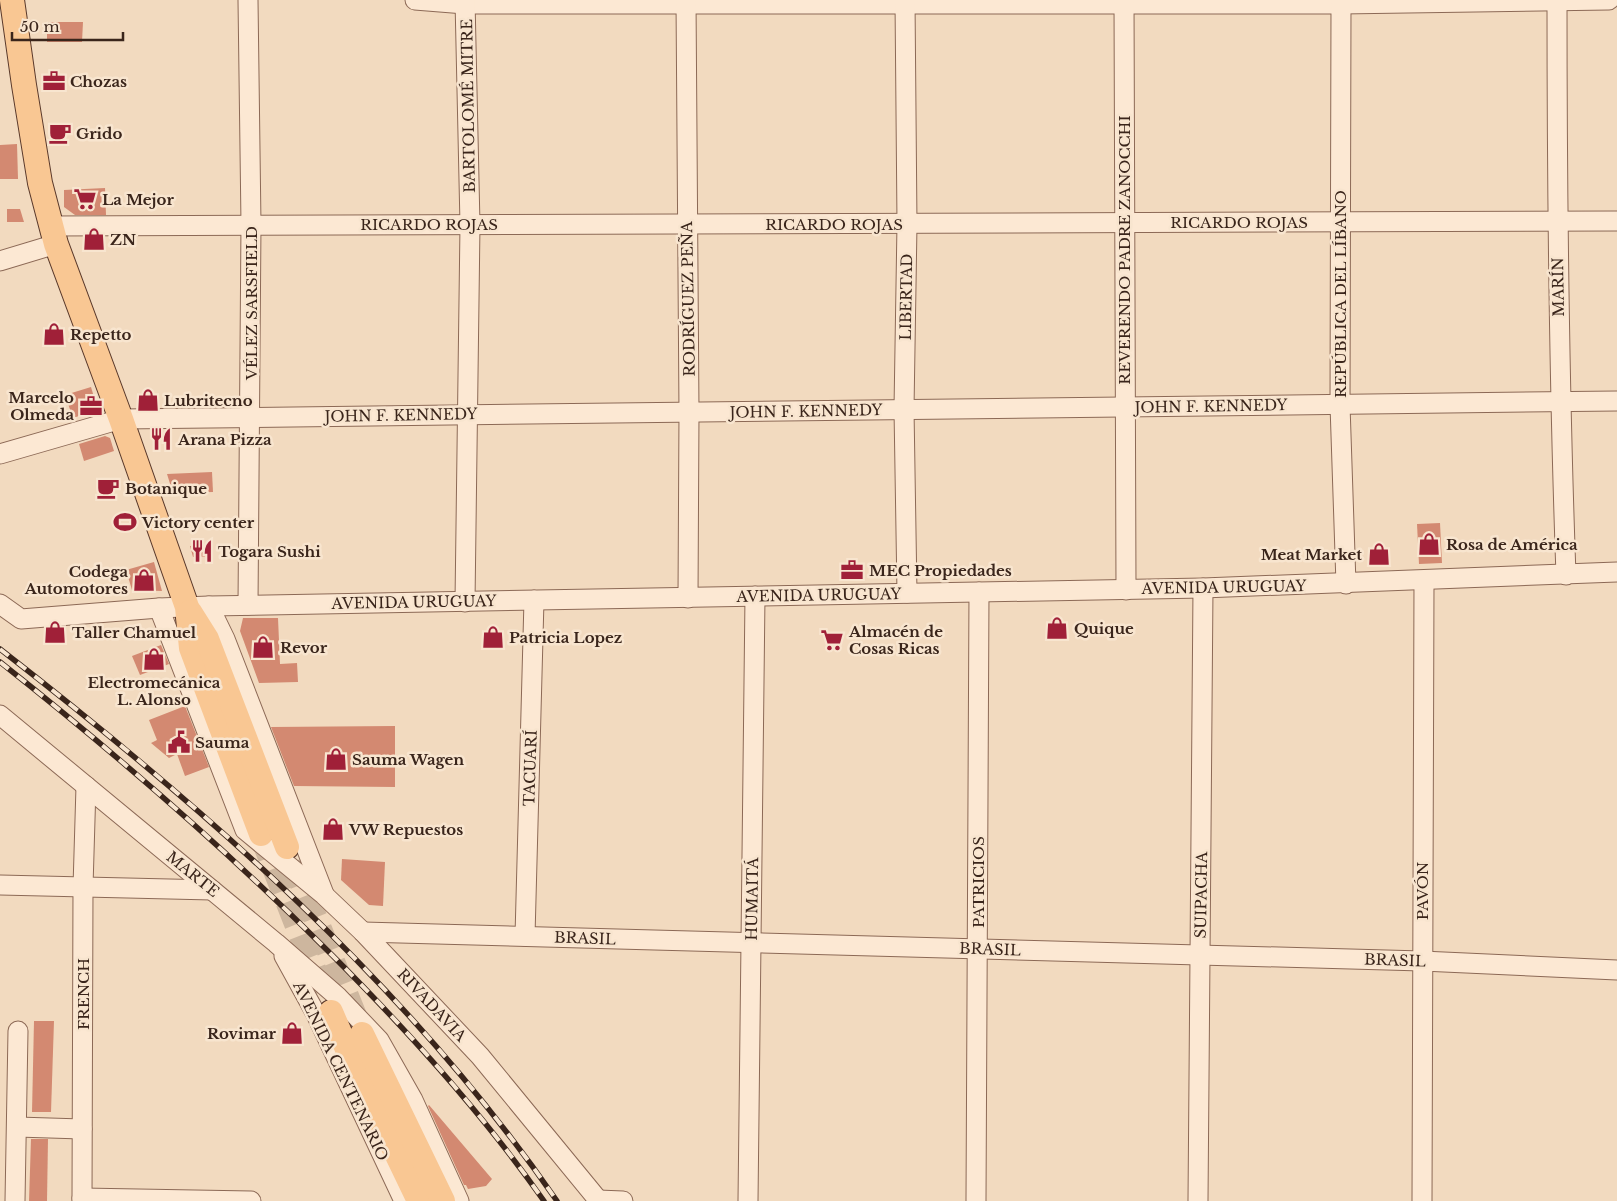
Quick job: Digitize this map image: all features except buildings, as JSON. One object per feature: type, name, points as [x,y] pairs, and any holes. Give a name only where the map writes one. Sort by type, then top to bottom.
[{"type":"main road","points":[[12,0],[40,183],[54,235],[120,419],[198,607],[207,639],[287,847]]},
{"type":"main road","points":[[198,607],[191,648],[253,832]]},
{"type":"main road","points":[[328,1008],[419,1201]]},
{"type":"main road","points":[[371,1037],[443,1201]]},
{"type":"street","name":"VÉLEZ SARSFIELD","points":[[248,0],[251,224],[248,605]]},
{"type":"street","points":[[415,0],[465,2],[1124,2],[1341,4],[1608,0]]},
{"type":"street","name":"MARÍN","points":[[1558,0],[1557,222],[1560,402],[1566,575]]},
{"type":"street","name":"BARTOLOMÉ MITRE","points":[[465,2],[470,224],[465,602]]},
{"type":"street","name":"RODRÍGUEZ PEÑA","points":[[686,2],[686,224],[689,412],[688,598]]},
{"type":"street","name":"LIBERTAD","points":[[905,2],[907,224],[904,409],[907,594]]},
{"type":"street","name":"REVERENDO PADRE ZANOCCHI","points":[[1124,2],[1126,590]]},
{"type":"street","name":"REPÚBLICA DEL LÍBANO","points":[[1341,4],[1340,405],[1346,584]]},
{"type":"street","name":"RICARDO ROJAS","points":[[0,261],[54,235],[251,224],[1617,222]]},
{"type":"street","name":"JOHN F. KENNEDY","points":[[0,454],[120,419],[1617,401]]},
{"type":"street","name":"AVENIDA URUGUAY","points":[[0,604],[21,619],[159,608],[248,605],[1126,590],[1346,584],[1617,572]]},
{"type":"street","name":"PAVÓN","points":[[1422,1201],[1424,580]]},
{"type":"street","name":"SUIPACHA","points":[[1198,1201],[1204,588]]},
{"type":"street","name":"PATRICIOS","points":[[976,1201],[979,592]]},
{"type":"street","name":"HUMAITÁ","points":[[748,1201],[755,596]]},
{"type":"street","name":"TACUARÍ","points":[[525,936],[534,600]]},
{"type":"street","points":[[198,607],[225,639],[324,895]]},
{"type":"street","points":[[159,608],[253,832]]},
{"type":"street","name":"MARTE","points":[[0,715],[276,943],[328,1008],[371,1037]]},
{"type":"street","name":"FRENCH","points":[[82,1200],[83,887],[86,786]]},
{"type":"street","name":"RIVADAVIA","points":[[253,832],[364,932],[480,1056],[599,1201]]},
{"type":"street","points":[[0,885],[212,890]]},
{"type":"street","name":"BRASIL","points":[[364,932],[1422,961],[1617,970]]},
{"type":"street","name":"AVENIDA CENTENARIO","points":[[276,943],[328,1008],[404,1201]]},
{"type":"street","points":[[16,1201],[18,1031]]},
{"type":"street","points":[[371,1037],[413,1100],[459,1201]]},
{"type":"street","points":[[17,1127],[82,1129]]},
{"type":"street","points":[[82,1200],[251,1201]]},
{"type":"street","points":[[599,1201],[623,1201]]},
{"type":"tunnel","points":[[261,835],[331,1012]]},
{"type":"tunnel","points":[[293,862],[357,1021]]},
{"type":"railway","points":[[0,649],[153,772],[300,904],[370,974],[436,1046],[499,1122],[557,1201]]},
{"type":"railway","points":[[0,662],[169,803],[291,914],[387,1012],[442,1072],[495,1135],[544,1201]]},
{"type":"place","name":"Chozas","points":[[54,81]]},
{"type":"place","name":"Grido","points":[[60,133]]},
{"type":"place","name":"La Mejor","points":[[85,199]]},
{"type":"place","name":"ZN","points":[[94,239]]},
{"type":"place","name":"Repetto","points":[[54,334]]},
{"type":"place","name":"Lubritecno","points":[[148,400]]},
{"type":"place","name":"Marcelo Olmeda","points":[[91,406]]},
{"type":"place","name":"Arana Pizza","points":[[161,439]]},
{"type":"place","name":"Botanique","points":[[108,488]]},
{"type":"place","name":"Victory center","points":[[125,522]]},
{"type":"place","name":"Rosa de América","points":[[1429,544]]},
{"type":"place","name":"Togara Sushi","points":[[202,551]]},
{"type":"place","name":"Meat Market","points":[[1379,554]]},
{"type":"place","name":"MEC Propiedades","points":[[852,570]]},
{"type":"place","name":"Codega Automotores","points":[[144,580]]},
{"type":"place","name":"Quique","points":[[1057,628]]},
{"type":"place","name":"Taller Chamuel","points":[[55,632]]},
{"type":"place","name":"Patricia Lopez","points":[[493,637]]},
{"type":"place","name":"Almacén de Cosas Ricas","points":[[832,640]]},
{"type":"place","name":"Revor","points":[[263,647]]},
{"type":"place","name":"Electromecánica L. Alonso","points":[[154,659]]},
{"type":"place","name":"Sauma","points":[[179,742]]},
{"type":"place","name":"Sauma Wagen","points":[[336,759]]},
{"type":"place","name":"VW Repuestos","points":[[333,829]]},
{"type":"place","name":"Rovimar","points":[[292,1033]]}]
